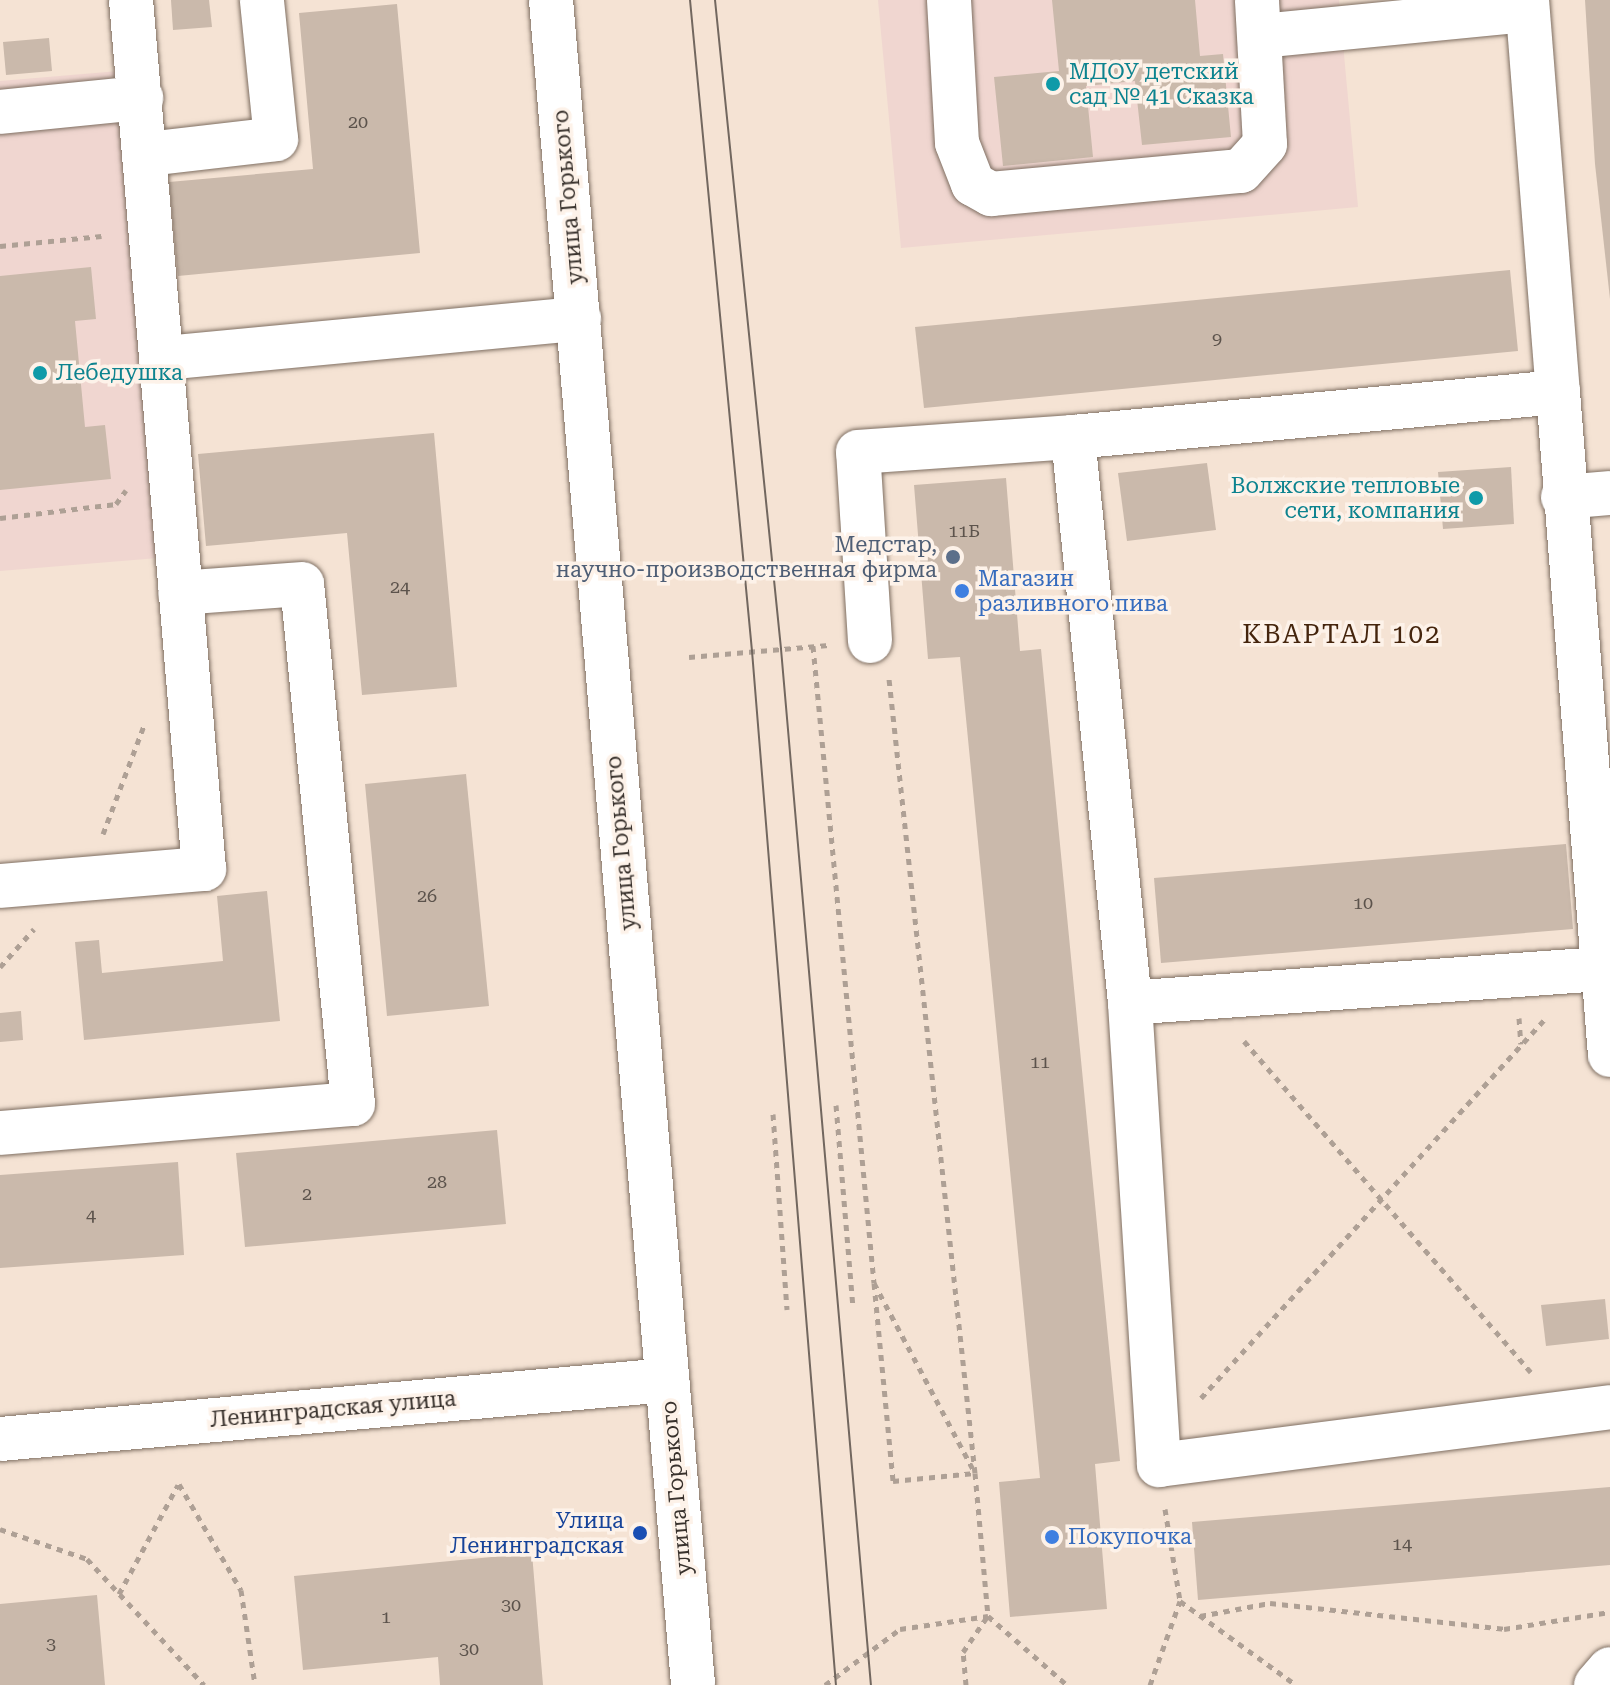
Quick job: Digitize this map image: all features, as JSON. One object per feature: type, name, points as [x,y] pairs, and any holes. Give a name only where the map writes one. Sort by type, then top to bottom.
[{"type":"street","points":[[0,886],[204,869],[147,154],[131,0]]},
{"type":"street","points":[[147,154],[276,139],[262,0]]},
{"type":"street","name":"улица Горького","points":[[551,0],[693,1685]]},
{"type":"street","points":[[949,0],[957,143],[973,184],[991,194],[1241,171],[1265,144],[1259,18],[1527,5],[1558,392],[1596,969],[1610,1055]]},
{"type":"street","points":[[0,112],[141,98]]},
{"type":"street","points":[[164,358],[579,319]]},
{"type":"street","points":[[870,641],[858,452],[1073,437],[1558,392]]},
{"type":"street","points":[[1073,437],[1130,1003],[1158,1455],[1610,1407]]},
{"type":"street","points":[[1563,497],[1610,493]]},
{"type":"street","points":[[0,1133],[353,1104],[302,584],[180,593]]},
{"type":"street","points":[[1130,1003],[1596,969]]},
{"type":"street","name":"Ленинградская улица","points":[[0,1439],[667,1380]]},
{"type":"street","points":[[1596,1685],[1610,1669]]},
{"type":"path","points":[[101,222],[103,250]]},
{"type":"path","points":[[0,246],[102,236]]},
{"type":"path","points":[[0,518],[116,504],[126,490],[125,477]]},
{"type":"path","points":[[689,657],[870,641],[886,650],[988,1616],[963,1652],[966,1685]]},
{"type":"path","points":[[813,646],[893,1481],[975,1473]]},
{"type":"path","points":[[0,967],[74,880],[100,840],[149,714]]},
{"type":"path","points":[[1150,1685],[1180,1601],[1158,1455],[1381,1199],[1596,969]]},
{"type":"path","points":[[1206,998],[1567,1413]]},
{"type":"path","points":[[836,1105],[853,1308]]},
{"type":"path","points":[[773,1114],[787,1309]]},
{"type":"path","points":[[874,1283],[975,1473]]},
{"type":"path","points":[[119,1594],[179,1484],[241,1590],[255,1685]]},
{"type":"path","points":[[0,1529],[87,1559],[204,1685]]},
{"type":"path","points":[[1180,1601],[1296,1685]]},
{"type":"path","points":[[1200,1616],[1270,1603],[1504,1629],[1610,1612]]},
{"type":"path","points":[[825,1685],[900,1629],[988,1616],[1067,1685]]},
{"type":"shaded area","points":[[878,0],[1339,0],[1358,207],[901,248]]},
{"type":"shaded area","points":[[119,71],[158,558],[0,571],[0,81]]},
{"type":"building","points":[[171,0],[209,0],[212,27],[173,30]]},
{"type":"building","name":"МДОУ детский сад № 41 Сказка","points":[[1052,0],[1195,0],[1200,56],[1223,54],[1231,137],[1142,145],[1135,81],[1086,86],[1093,157],[1003,166],[994,77],[1059,71]]},
{"type":"building","points":[[1585,0],[1610,0],[1610,299],[1595,164]]},
{"type":"building","points":[[397,4],[420,253],[178,276],[169,182],[313,169],[299,13]]},
{"type":"building","points":[[49,38],[52,71],[6,75],[3,42]]},
{"type":"building","name":"Лебедушка","points":[[91,267],[96,319],[75,321],[85,427],[105,425],[111,479],[0,490],[0,276]]},
{"type":"building","points":[[1510,270],[1518,351],[924,408],[915,327]]},
{"type":"building","points":[[434,433],[457,687],[362,695],[347,533],[206,546],[198,454]]},
{"type":"building","points":[[1207,463],[1216,530],[1127,541],[1118,473]]},
{"type":"building","name":"Волжские тепловые сети, компания","points":[[1511,467],[1514,524],[1443,529],[1438,472]]},
{"type":"building","points":[[1006,478],[1020,651],[1041,649],[1120,1461],[1095,1464],[1107,1609],[1010,1617],[999,1482],[1040,1478],[960,657],[928,659],[914,485]]},
{"type":"building","points":[[466,774],[489,1006],[387,1016],[365,784]]},
{"type":"building","points":[[1566,844],[1573,929],[1161,963],[1154,878]]},
{"type":"building","points":[[267,891],[280,1021],[84,1040],[75,942],[99,940],[102,973],[223,961],[217,896]]},
{"type":"building","points":[[21,1011],[23,1040],[0,1042],[0,1013]]},
{"type":"building","points":[[497,1130],[506,1224],[245,1247],[236,1153]]},
{"type":"building","points":[[178,1162],[184,1255],[0,1268],[0,1175]]},
{"type":"building","points":[[1605,1299],[1609,1339],[1546,1346],[1541,1305]]},
{"type":"building","points":[[1610,1487],[1610,1565],[1198,1600],[1192,1522]]},
{"type":"building","points":[[532,1553],[543,1685],[440,1685],[438,1657],[303,1670],[294,1576]]},
{"type":"building","points":[[97,1595],[105,1685],[0,1685],[0,1604]]},
{"type":"tram line","points":[[690,0],[752,651],[836,1685]]},
{"type":"tram line","points":[[715,0],[781,649],[871,1685]]},
{"type":"place","name":"МДОУ детский сад № 41 Сказка","points":[[1053,84]]},
{"type":"place","name":"Лебедушка","points":[[40,373]]},
{"type":"place","name":"Волжские тепловые сети, компания","points":[[1476,498]]},
{"type":"place","name":"Медстар, научно-производственная фирма","points":[[953,557]]},
{"type":"place","name":"Магазин разливного пива","points":[[962,591]]},
{"type":"place","name":"Улица Ленинградская","points":[[640,1533]]},
{"type":"place","name":"Покупочка","points":[[1052,1537]]},
{"type":"district","name":"КВАРТАЛ 102","points":[[1342,635]]}]
